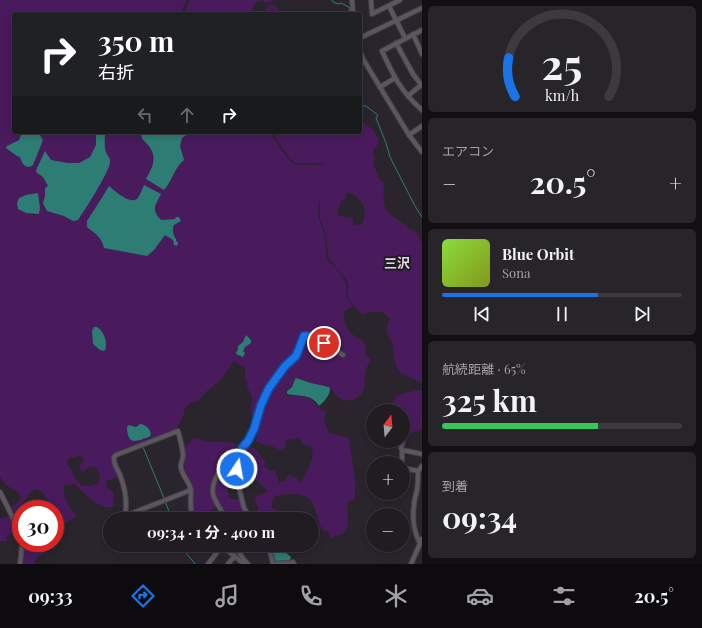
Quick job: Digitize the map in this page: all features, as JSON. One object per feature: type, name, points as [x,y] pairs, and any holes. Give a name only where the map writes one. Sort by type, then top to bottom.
[{"type":"street","points":[[352,0],[353,12]]},
{"type":"street","points":[[371,0],[372,14],[400,0]]},
{"type":"street","points":[[389,6],[405,38]]},
{"type":"street","points":[[362,37],[422,8]]},
{"type":"street","points":[[422,30],[382,51],[395,78],[408,96],[422,110]]},
{"type":"street","points":[[413,34],[422,54]]},
{"type":"street","points":[[396,43],[421,86],[408,96]]},
{"type":"street","points":[[362,56],[409,135],[422,152]]},
{"type":"street","points":[[380,87],[395,78]]},
{"type":"street","points":[[409,135],[422,126]]},
{"type":"street","points":[[222,512],[213,494],[214,483],[217,475],[230,456],[242,448],[248,441],[269,388],[285,366],[296,356],[304,336],[314,337],[343,355]]},
{"type":"street","points":[[125,512],[126,504],[122,482],[115,465],[114,457],[178,431],[183,450],[183,457],[180,465],[181,470],[188,480],[191,490],[192,512]]},
{"type":"street","points":[[242,448],[237,469],[240,492],[247,512]]},
{"type":"street","points":[[402,456],[402,450],[422,454]]},
{"type":"street","points":[[411,564],[421,541],[416,535],[413,506],[417,490],[418,471],[422,466]]},
{"type":"street","points":[[410,469],[418,471]]},
{"type":"street","points":[[137,512],[191,490]]},
{"type":"street","points":[[0,492],[12,516]]},
{"type":"street","points":[[20,564],[21,552]]},
{"type":"street","points":[[208,564],[217,552]]},
{"type":"street","points":[[230,552],[244,564]]},
{"type":"street","points":[[239,552],[242,559],[248,564]]},
{"type":"street","points":[[270,552],[273,564],[293,562],[294,564]]},
{"type":"street","points":[[228,564],[235,556]]},
{"type":"shaded area","points":[[0,0],[186,0],[182,12],[12,12],[12,134],[270,134],[285,155],[292,162],[299,165],[306,165],[325,163],[296,163],[291,160],[273,134],[362,134],[362,122],[372,129],[378,138],[377,146],[373,150],[373,154],[375,156],[373,164],[380,180],[383,182],[385,207],[391,215],[409,229],[416,232],[422,243],[422,383],[402,374],[397,369],[392,341],[388,336],[386,329],[390,318],[383,312],[369,312],[362,315],[348,298],[348,282],[329,258],[325,232],[320,219],[320,199],[318,210],[319,220],[324,232],[327,259],[336,268],[346,283],[347,298],[353,306],[345,311],[345,323],[352,334],[363,341],[366,356],[371,358],[365,372],[364,388],[357,398],[346,401],[339,398],[328,386],[295,378],[286,395],[308,397],[318,407],[326,412],[324,420],[329,433],[349,438],[355,479],[355,498],[347,503],[348,525],[343,534],[337,535],[331,539],[328,531],[322,530],[319,524],[319,512],[316,512],[311,501],[303,495],[291,494],[275,496],[272,502],[272,508],[277,509],[279,512],[259,512],[257,510],[258,507],[254,498],[268,491],[254,478],[242,485],[238,470],[222,468],[219,474],[221,481],[228,490],[229,497],[232,499],[240,499],[245,512],[225,512],[220,507],[213,509],[210,512],[195,512],[192,485],[185,470],[184,463],[186,458],[185,447],[194,438],[210,442],[229,442],[256,449],[262,459],[265,460],[264,466],[271,471],[274,469],[276,471],[275,474],[278,477],[278,483],[285,481],[289,475],[301,482],[310,466],[313,452],[312,448],[302,443],[299,438],[294,440],[286,439],[285,447],[282,449],[261,444],[256,441],[257,433],[251,411],[252,396],[248,389],[245,377],[245,368],[234,361],[220,381],[208,390],[198,401],[191,402],[185,408],[176,430],[114,453],[112,459],[118,477],[106,481],[106,486],[113,492],[113,506],[104,507],[93,501],[75,484],[72,484],[71,486],[66,484],[63,486],[66,499],[69,506],[77,516],[64,524],[64,500],[46,500],[40,491],[34,489],[25,500],[20,500],[21,497],[16,491],[5,484],[0,477]],"holes":[[[349,193],[358,198],[365,209],[365,214],[362,224],[357,225],[353,224],[353,218],[339,216],[337,213],[341,201],[345,199],[346,194]],[[78,456],[82,456],[84,461],[80,464],[80,469],[83,472],[90,466],[96,468],[99,473],[100,480],[92,486],[82,486],[74,477],[73,472],[67,463],[69,458]]]},
{"type":"shaded area","points":[[190,0],[263,0],[256,2],[252,12],[184,12]]},
{"type":"shaded area","points":[[263,0],[275,0],[266,3]]},
{"type":"shaded area","points":[[268,4],[275,6],[281,12],[267,12],[266,8],[269,7]]},
{"type":"shaded area","points":[[21,134],[39,134],[43,140],[33,165],[26,167],[20,157],[6,148],[19,140]]},
{"type":"shaded area","points":[[105,134],[105,148],[110,160],[109,166],[97,190],[78,220],[73,221],[64,216],[47,211],[43,203],[45,188],[48,186],[43,177],[36,172],[45,151],[51,160],[79,163],[90,157],[96,145],[96,135]]},
{"type":"shaded area","points":[[141,134],[188,134],[182,138],[180,146],[184,160],[164,190],[146,179],[151,170],[154,158],[151,149],[142,138]]},
{"type":"shaded area","points":[[144,185],[161,194],[155,210],[161,220],[175,219],[176,217],[179,217],[181,221],[174,225],[173,229],[176,241],[178,242],[177,246],[174,245],[173,240],[165,235],[154,250],[147,256],[104,248],[100,239],[87,227],[87,221],[109,186],[123,197],[135,200],[138,198]]},
{"type":"shaded area","points":[[38,193],[40,208],[39,214],[26,213],[18,209],[17,203],[19,198]]},
{"type":"shaded area","points":[[94,327],[97,327],[102,331],[105,337],[106,347],[104,351],[100,350],[93,344],[92,331]]},
{"type":"shaded area","points":[[246,335],[251,340],[251,343],[245,347],[243,357],[236,353],[238,346],[243,342]]},
{"type":"shaded area","points":[[296,378],[329,387],[330,391],[328,396],[319,406],[309,397],[287,394],[287,391],[292,387]]},
{"type":"shaded area","points":[[422,389],[422,429],[410,433],[410,404],[392,404],[396,398],[404,393]]},
{"type":"shaded area","points":[[140,424],[147,427],[151,435],[141,440],[132,441],[128,436],[127,427],[129,425],[136,427]]},
{"type":"shaded area","points":[[10,516],[12,520],[12,533],[7,536],[7,541],[0,541],[0,519]]},
{"type":"shaded area","points":[[24,552],[45,552],[37,558],[34,564],[22,564]]},
{"type":"shaded area","points":[[272,552],[285,552],[291,557],[289,561],[273,561]]},
{"type":"waterway","points":[[332,0],[333,2],[338,4],[341,3],[349,7],[350,12]]},
{"type":"waterway","points":[[362,106],[366,106],[378,115],[376,118],[390,157],[422,217]]},
{"type":"waterway","points":[[143,447],[164,498]]},
{"type":"waterway","points":[[165,501],[169,512]]},
{"type":"waterway","points":[[185,552],[195,564]]},
{"type":"district","name":"三沢","points":[[397,263]]},
{"type":"route","points":[[237,469],[242,448],[248,441],[254,429],[261,405],[269,388],[285,366],[298,354],[304,336],[314,337],[324,343]]}]
